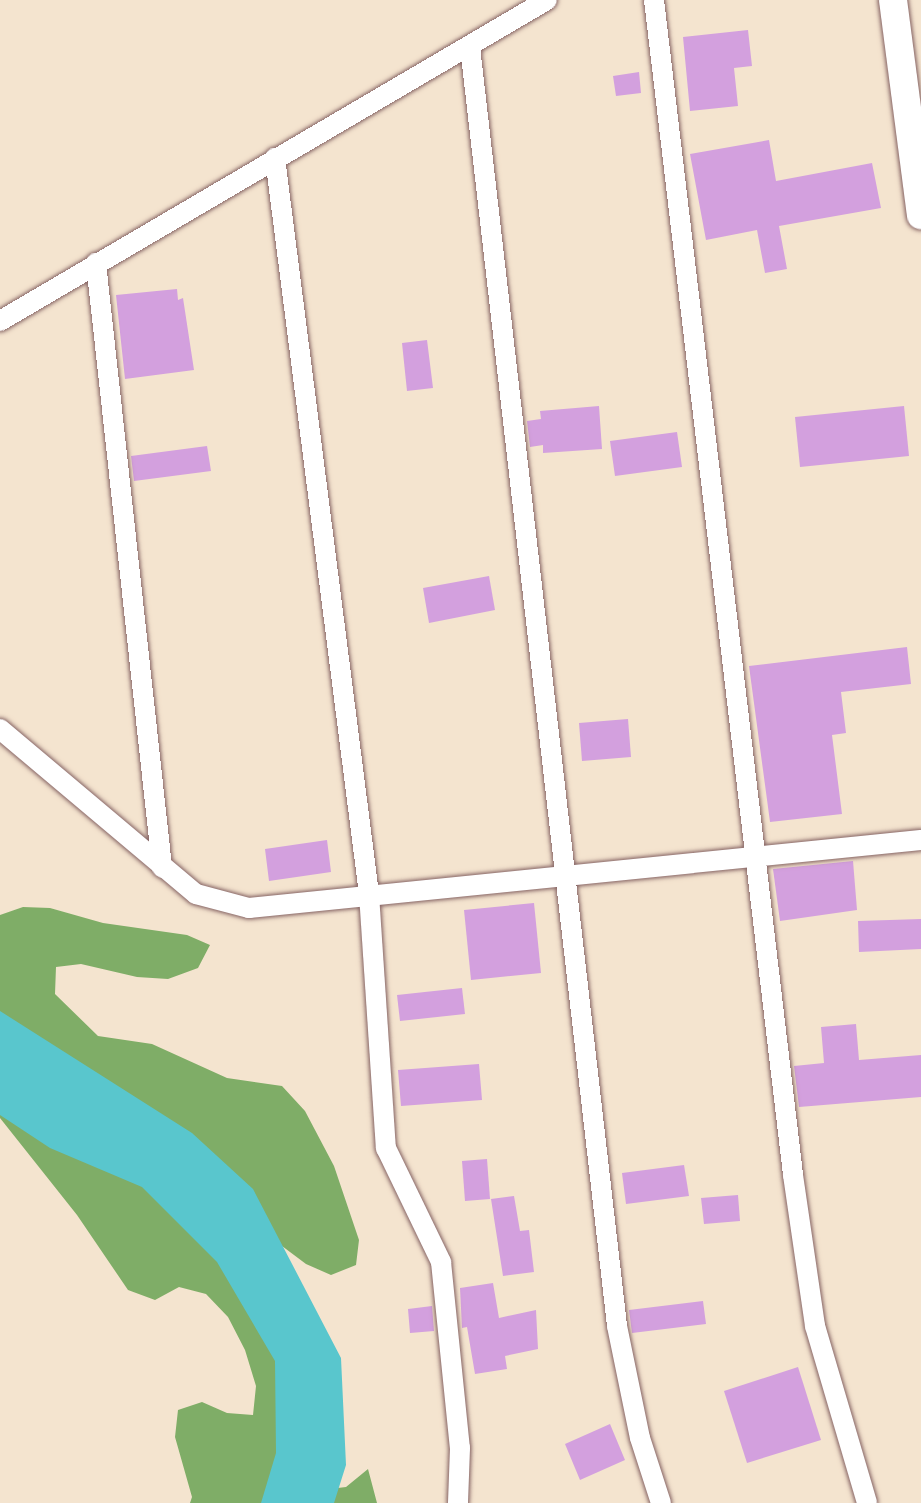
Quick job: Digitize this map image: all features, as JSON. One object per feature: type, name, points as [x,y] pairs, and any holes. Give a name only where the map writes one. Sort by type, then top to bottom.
[{"type":"main road","points":[[893,0],[921,215]]},
{"type":"street","points":[[0,320],[547,0]]},
{"type":"street","points":[[654,0],[815,1326],[867,1503]]},
{"type":"street","points":[[470,47],[617,1326],[640,1438],[660,1503]]},
{"type":"street","points":[[276,158],[368,894],[386,1148],[441,1262],[460,1448],[458,1503]]},
{"type":"street","points":[[96,263],[162,867]]},
{"type":"street","points":[[0,729],[196,894],[249,908],[921,840]]},
{"type":"green space","points":[[23,907],[50,908],[103,923],[187,935],[210,945],[198,968],[168,979],[137,977],[81,964],[56,967],[55,994],[98,1036],[152,1044],[227,1078],[282,1086],[305,1111],[334,1166],[359,1240],[356,1265],[331,1275],[306,1264],[0,1034],[0,915]]},
{"type":"green space","points":[[0,1057],[240,1254],[321,1490],[346,1487],[368,1469],[377,1503],[190,1503],[192,1497],[175,1437],[178,1410],[202,1402],[227,1413],[253,1415],[256,1386],[245,1350],[228,1317],[206,1294],[179,1287],[155,1300],[128,1290],[77,1215],[0,1118]]},
{"type":"water","points":[[0,1011],[192,1133],[253,1189],[341,1358],[346,1465],[334,1503],[261,1503],[276,1453],[275,1361],[217,1262],[142,1187],[50,1148],[0,1115]]},
{"type":"building","points":[[748,30],[752,66],[734,68],[738,106],[690,111],[683,37]]},
{"type":"building","points":[[639,72],[641,93],[616,96],[613,76]]},
{"type":"building","points":[[769,140],[776,181],[872,163],[881,208],[779,226],[787,269],[765,273],[757,230],[706,240],[690,154]]},
{"type":"building","points":[[177,289],[178,300],[183,298],[194,370],[125,379],[116,295]]},
{"type":"building","points":[[427,340],[433,388],[407,391],[402,343]]},
{"type":"building","points":[[599,406],[602,449],[543,453],[543,445],[530,447],[527,421],[541,419],[540,411]]},
{"type":"building","points":[[904,406],[909,456],[800,467],[795,417]]},
{"type":"building","points":[[677,432],[682,467],[615,476],[610,441]]},
{"type":"building","points":[[207,446],[211,471],[134,481],[131,456]]},
{"type":"building","points":[[489,576],[495,610],[429,623],[423,588]]},
{"type":"building","points":[[907,647],[911,684],[841,692],[846,733],[832,735],[842,814],[770,822],[749,666]]},
{"type":"building","points":[[628,719],[631,757],[582,761],[579,723]]},
{"type":"building","points":[[327,840],[331,872],[269,881],[265,849]]},
{"type":"building","points":[[853,861],[857,910],[780,921],[773,869]]},
{"type":"building","points":[[534,903],[541,973],[471,980],[464,910]]},
{"type":"building","points":[[921,919],[921,949],[859,952],[858,921]]},
{"type":"building","points":[[462,988],[465,1014],[400,1021],[397,995]]},
{"type":"building","points":[[856,1024],[859,1060],[921,1055],[921,1097],[799,1107],[794,1066],[824,1063],[821,1027]]},
{"type":"building","points":[[479,1064],[482,1100],[401,1106],[398,1070]]},
{"type":"building","points":[[487,1159],[490,1199],[465,1201],[462,1161]]},
{"type":"building","points":[[684,1165],[689,1196],[626,1204],[622,1173]]},
{"type":"building","points":[[738,1195],[740,1221],[704,1224],[701,1198]]},
{"type":"building","points":[[514,1196],[520,1231],[529,1230],[534,1272],[503,1276],[491,1199]]},
{"type":"building","points":[[493,1283],[499,1318],[536,1310],[538,1349],[505,1356],[507,1369],[475,1374],[467,1327],[462,1328],[460,1288]]},
{"type":"building","points":[[703,1301],[706,1324],[632,1333],[629,1310]]},
{"type":"building","points":[[432,1306],[434,1331],[410,1333],[408,1309]]},
{"type":"building","points":[[798,1367],[821,1440],[747,1463],[724,1391]]},
{"type":"building","points":[[610,1424],[625,1460],[580,1480],[565,1444]]}]
